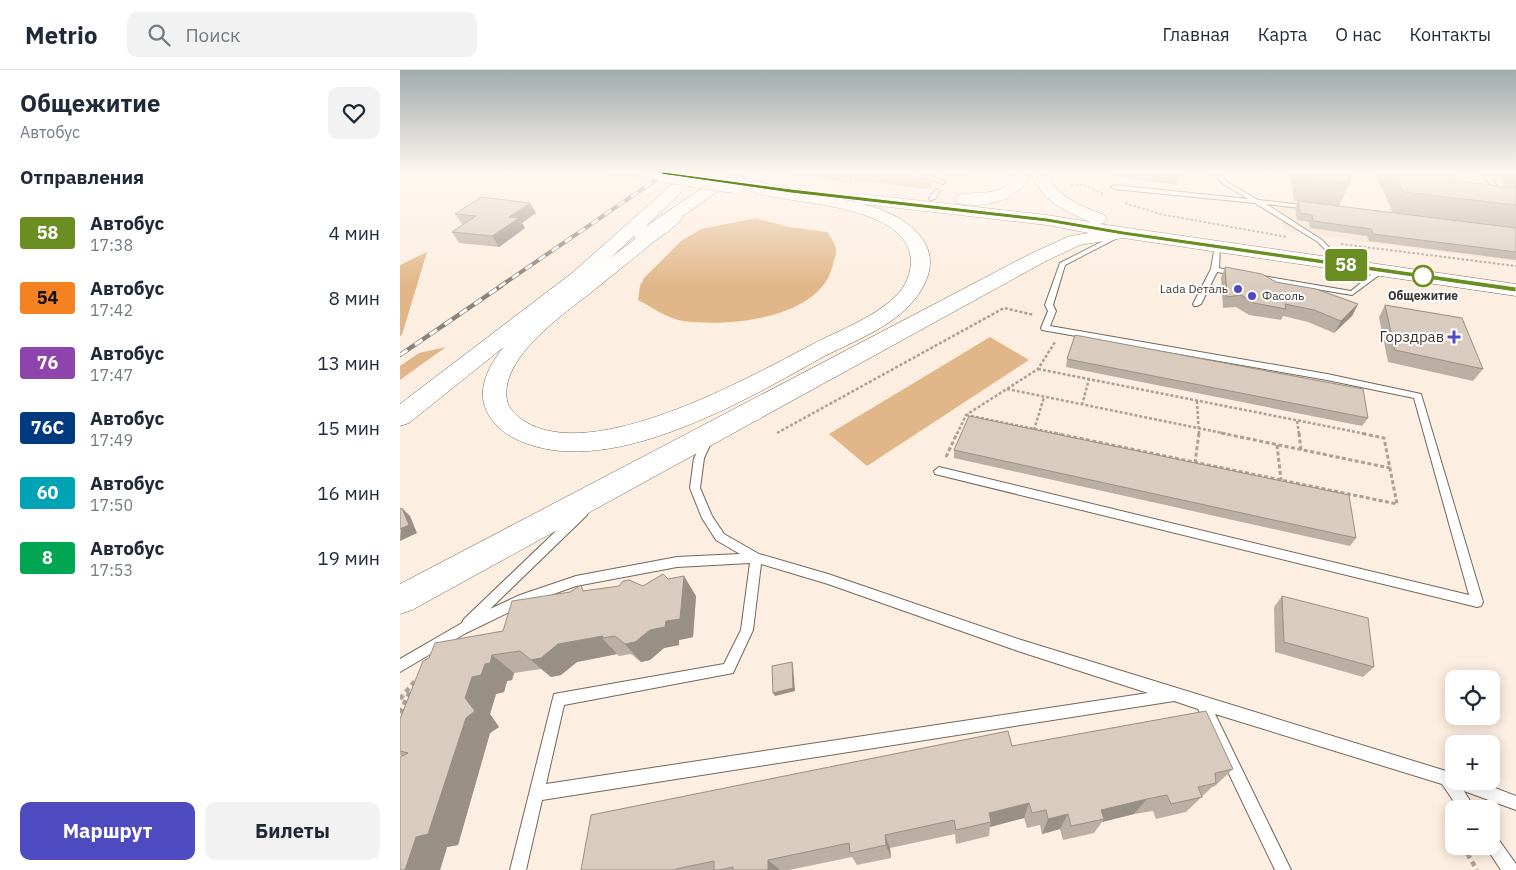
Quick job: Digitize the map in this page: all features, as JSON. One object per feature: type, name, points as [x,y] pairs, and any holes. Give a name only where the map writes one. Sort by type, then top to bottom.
[{"type":"main road","points":[[403,416],[579,277],[652,210]]},
{"type":"main road","points":[[579,277],[686,210]]},
{"type":"main road","points":[[676,216],[537,324],[516,346],[506,363],[494,398],[499,413],[515,427],[539,438],[570,441],[619,436],[654,427],[706,408],[856,331],[901,302],[913,288],[920,270],[920,254],[916,242],[907,231],[867,210]]},
{"type":"main road","points":[[976,210],[1126,230],[1326,248],[1516,280]]},
{"type":"main road","points":[[1031,210],[1217,246],[1516,290]]},
{"type":"main road","points":[[1076,210],[1126,230]]},
{"type":"main road","points":[[405,594],[607,489],[1039,257],[1076,240],[1126,230]]},
{"type":"lane","points":[[1270,210],[1293,223],[1326,248]]},
{"type":"lane","points":[[939,471],[1477,602],[1418,396],[1327,377],[1045,328],[1052,312],[1050,306],[1062,264],[1126,230]]},
{"type":"lane","points":[[1197,304],[1214,270],[1217,246]]},
{"type":"lane","points":[[1214,270],[1352,293],[1382,270]]},
{"type":"lane","points":[[711,433],[699,458],[695,488],[706,518],[720,537],[756,558],[828,579],[1018,645],[1174,695],[1342,744],[1445,778]]},
{"type":"lane","points":[[462,629],[607,489]]},
{"type":"lane","points":[[400,666],[462,629],[524,599],[576,581],[677,562],[756,558]]},
{"type":"lane","points":[[518,870],[559,700],[728,668],[747,630],[756,558]]},
{"type":"lane","points":[[537,793],[1174,695]]},
{"type":"lane","points":[[1203,704],[1283,870]]},
{"type":"lane","points":[[1480,790],[1516,803]]},
{"type":"lane","points":[[1500,855],[1510,870]]},
{"type":"path","points":[[1148,210],[1272,235],[1326,248],[1516,266]]},
{"type":"path","points":[[777,433],[1004,308],[1049,318]]},
{"type":"path","points":[[939,471],[966,415],[1038,369],[1063,331]]},
{"type":"path","points":[[966,415],[1396,504],[1384,438],[1038,369]]},
{"type":"path","points":[[1082,405],[1089,379]]},
{"type":"path","points":[[1007,390],[1390,468]]},
{"type":"path","points":[[1034,430],[1044,397]]},
{"type":"path","points":[[1194,463],[1200,429],[1197,401]]},
{"type":"path","points":[[1297,421],[1301,450]]},
{"type":"path","points":[[1277,445],[1280,480]]},
{"type":"path","points":[[400,713],[413,684]]},
{"type":"path","points":[[1469,855],[1478,870]]},
{"type":"shaded area","points":[[1280,210],[1336,210],[1516,233],[1516,262],[1284,231]]},
{"type":"shaded area","points":[[756,218],[789,227],[827,232],[830,236],[835,244],[836,251],[833,264],[825,282],[811,297],[793,308],[771,315],[748,320],[702,323],[677,320],[638,300],[640,286],[644,278],[681,241],[701,229]]},
{"type":"shaded area","points":[[427,252],[402,335],[400,336],[400,265]]},
{"type":"shaded area","points":[[990,337],[1029,360],[867,466],[829,434]]},
{"type":"shaded area","points":[[446,347],[400,380],[400,366],[419,353]]},
{"type":"building","points":[[461,210],[519,210],[509,217],[519,218],[492,236],[452,232],[476,216],[455,214]]},
{"type":"building","points":[[1300,210],[1373,210],[1516,228],[1516,252],[1373,234],[1371,229],[1313,221],[1312,215],[1300,213]]},
{"type":"building","points":[[1225,267],[1262,274],[1276,282],[1316,289],[1358,304],[1341,321],[1314,310],[1285,304],[1286,309],[1254,303],[1241,295],[1227,297]]},
{"type":"building","points":[[1385,305],[1462,318],[1483,369],[1395,350]]},
{"type":"building","points":[[1075,335],[1363,389],[1368,418],[1067,359]]},
{"type":"building","points":[[969,416],[1349,495],[1356,538],[954,450]]},
{"type":"building","points":[[402,508],[409,525],[400,529],[400,509]]},
{"type":"building","points":[[663,574],[668,579],[684,576],[680,619],[666,621],[665,627],[650,630],[635,642],[625,644],[615,636],[602,638],[603,636],[558,644],[541,658],[531,660],[520,651],[492,655],[490,663],[485,664],[481,675],[472,677],[465,698],[475,711],[466,718],[428,834],[416,837],[405,870],[400,870],[400,757],[408,753],[400,751],[400,719],[423,661],[429,658],[435,643],[503,631],[512,601],[570,592],[581,585],[583,591],[619,586],[623,581],[629,580],[643,586]]},
{"type":"building","points":[[1282,596],[1368,618],[1374,667],[1284,642]]},
{"type":"building","points":[[792,662],[793,688],[773,693],[772,666]]},
{"type":"building","points":[[1206,711],[1233,769],[1215,773],[1216,783],[1198,787],[1202,797],[1171,804],[1167,795],[1147,799],[1101,810],[1104,819],[1071,826],[1068,814],[1048,819],[1046,810],[1032,813],[1029,803],[989,813],[991,822],[956,830],[954,820],[885,835],[886,845],[850,853],[849,843],[768,860],[768,870],[733,870],[733,867],[714,870],[714,861],[676,870],[581,870],[591,815],[1008,731],[1012,746]]},
{"type":"railway","points":[[499,287],[611,210]]},
{"type":"railway","points":[[400,355],[501,286]]},
{"type":"bus line","name":"58","points":[[970,210],[1047,220],[1123,233],[1516,290]]},
{"type":"place","name":"Общежитие","points":[[1423,276]]},
{"type":"place","name":"Lada Dеталь","points":[[1238,289]]},
{"type":"place","name":"Фасоль","points":[[1252,296]]},
{"type":"place","name":"Горздрав","points":[[1454,337]]}]
